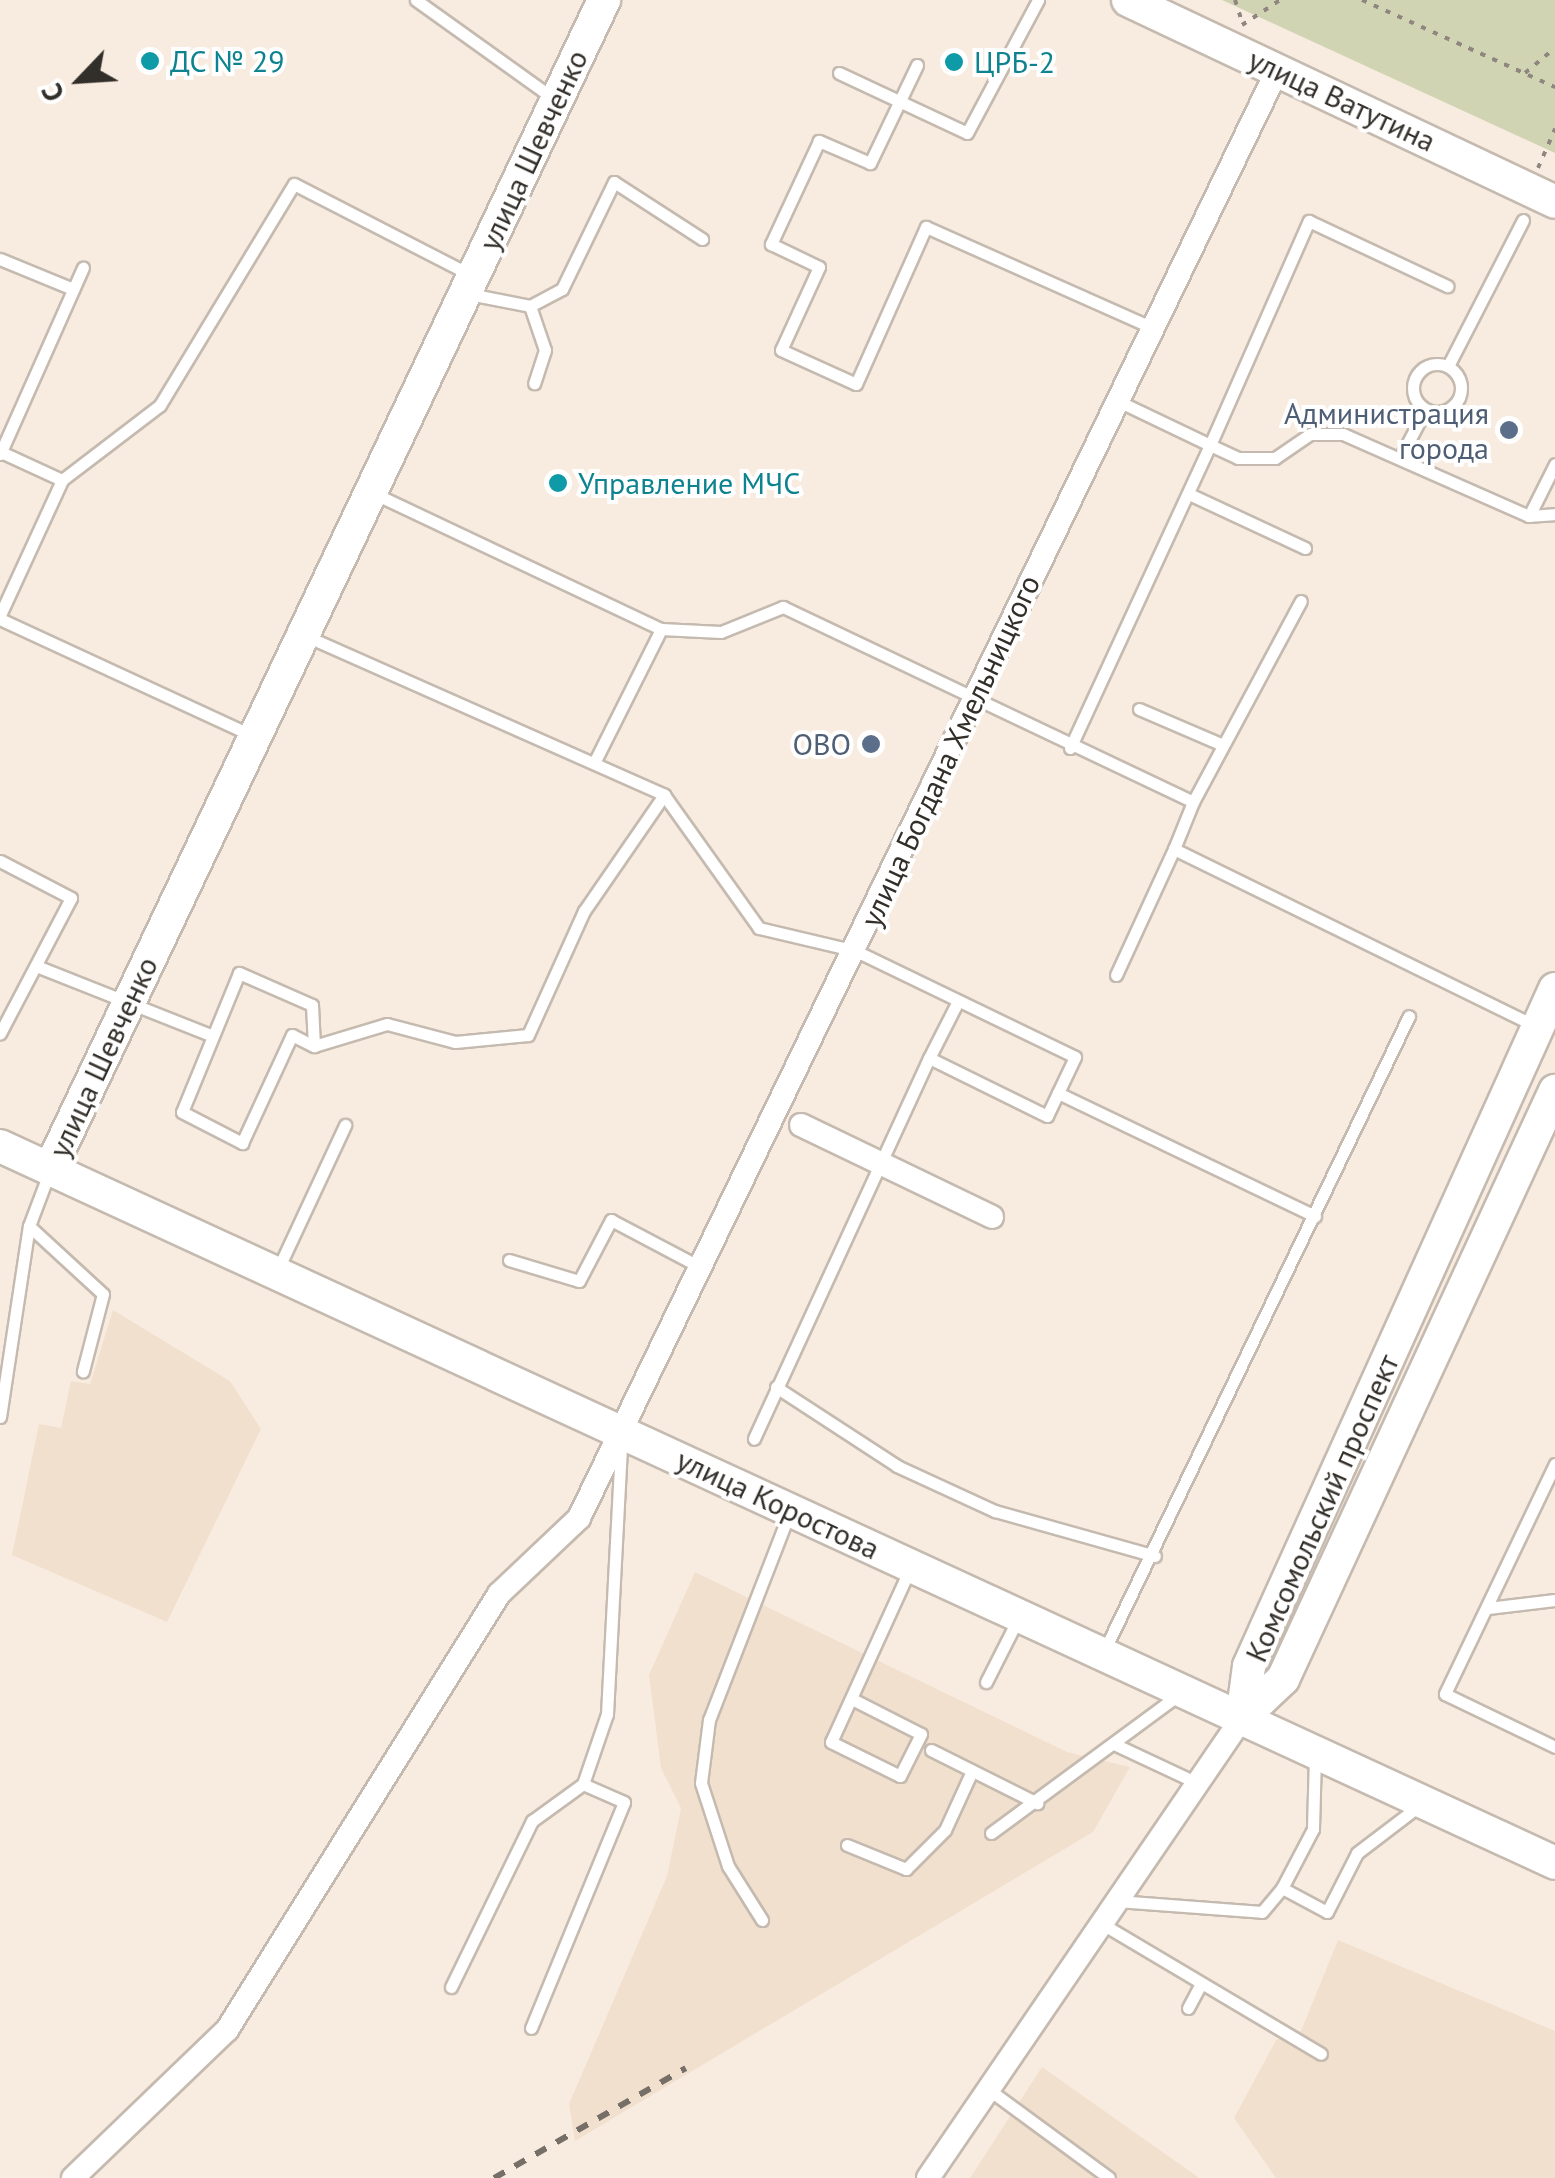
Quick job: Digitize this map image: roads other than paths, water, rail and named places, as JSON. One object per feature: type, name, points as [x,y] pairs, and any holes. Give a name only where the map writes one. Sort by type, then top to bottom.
[{"type":"main road","name":"улица Шевченко","points":[[50,1168],[604,0]]},
{"type":"main road","name":"улица Ватутина","points":[[1128,0],[1236,36],[1278,70],[1555,202]]},
{"type":"main road","name":"Комсомольский проспект","points":[[1242,1718],[1249,1666],[1555,989]]},
{"type":"main road","name":"Комсомольский проспект","points":[[1242,1718],[1283,1679],[1555,1091]]},
{"type":"main road","name":"улица Коростова","points":[[0,1146],[1555,1863]]},
{"type":"street","name":"улица Шевченко","points":[[50,1168],[604,0]]},
{"type":"street","name":"улица Богдана Хмельницкого","points":[[73,2178],[228,2030],[499,1594],[579,1518],[704,1269],[1116,400],[1278,70]]},
{"type":"street","points":[[800,1126],[878,1167],[992,1216]]},
{"type":"street","points":[[928,2178],[1099,1922],[1242,1718]]},
{"type":"lane","points":[[416,0],[556,100]]},
{"type":"lane","points":[[839,73],[967,133],[1038,0]]},
{"type":"lane","points":[[917,65],[870,164],[820,141],[771,244],[819,267],[781,350],[856,384],[926,227],[1151,327]]},
{"type":"lane","points":[[254,737],[0,617],[62,480],[160,405],[294,184],[469,285],[530,306],[562,289],[614,182],[702,239]]},
{"type":"lane","points":[[1448,366],[1523,220]]},
{"type":"lane","points":[[1070,748],[1189,494],[1310,221],[1447,286]]},
{"type":"lane","points":[[0,259],[73,289]]},
{"type":"lane","points":[[62,480],[0,453],[5,426],[82,268]]},
{"type":"lane","points":[[530,306],[545,350],[534,383]]},
{"type":"lane","points":[[1400,458],[1425,410],[1414,380],[1432,364],[1448,366],[1461,385],[1458,400],[1447,411],[1425,410]]},
{"type":"lane","points":[[1116,400],[1238,458],[1275,458],[1310,434],[1343,434],[1529,516],[1555,514]]},
{"type":"lane","points":[[1529,516],[1555,464]]},
{"type":"lane","points":[[373,493],[661,629],[720,632],[784,607],[973,704],[1193,802]]},
{"type":"lane","points":[[1189,494],[1305,548]]},
{"type":"lane","points":[[1116,975],[1193,802],[1301,601]]},
{"type":"lane","points":[[595,761],[661,629]]},
{"type":"lane","points":[[303,635],[595,761],[664,795],[760,928],[856,951],[1075,1057],[1047,1116],[929,1058]]},
{"type":"lane","points":[[1139,708],[1224,746]]},
{"type":"lane","points":[[314,1046],[312,1005],[239,973],[182,1112],[242,1142],[292,1035],[314,1046],[387,1024],[456,1042],[528,1035],[584,911],[664,795]]},
{"type":"lane","points":[[1174,849],[1538,1027]]},
{"type":"lane","points":[[0,860],[71,898],[0,1032]]},
{"type":"lane","points":[[36,966],[125,1007],[213,1036]]},
{"type":"lane","points":[[754,1439],[958,1001]]},
{"type":"lane","points":[[1102,1653],[1155,1556],[1409,1016]]},
{"type":"lane","points":[[1058,1094],[1315,1216]]},
{"type":"lane","points":[[276,1273],[345,1125]]},
{"type":"lane","points":[[0,1417],[29,1226],[50,1168]]},
{"type":"lane","points":[[509,1260],[578,1281],[611,1220],[704,1269]]},
{"type":"lane","points":[[29,1226],[103,1294],[83,1370]]},
{"type":"lane","points":[[776,1387],[898,1466],[995,1511],[1155,1556]]},
{"type":"lane","points":[[451,1987],[532,1821],[583,1784],[607,1714],[622,1432]]},
{"type":"lane","points":[[1555,1464],[1446,1694],[1555,1747]]},
{"type":"lane","points":[[762,1920],[728,1866],[701,1783],[709,1720],[790,1510]]},
{"type":"lane","points":[[852,1699],[921,1734],[900,1776],[831,1742],[912,1565]]},
{"type":"lane","points":[[1488,1608],[1555,1600]]},
{"type":"lane","points":[[986,1682],[1020,1616]]},
{"type":"lane","points":[[991,1833],[1037,1803],[1184,1691]]},
{"type":"lane","points":[[1114,1744],[1195,1782]]},
{"type":"lane","points":[[931,1750],[1037,1803]]},
{"type":"lane","points":[[1114,1901],[1262,1912],[1282,1888],[1313,1829],[1315,1751]]},
{"type":"lane","points":[[847,1845],[906,1869],[945,1830],[972,1771]]},
{"type":"lane","points":[[532,2028],[624,1802],[583,1784]]},
{"type":"lane","points":[[1282,1888],[1327,1912],[1357,1853],[1424,1802]]},
{"type":"lane","points":[[1099,1922],[1322,2054]]},
{"type":"lane","points":[[1188,2008],[1201,1984]]},
{"type":"lane","points":[[988,2088],[1108,2178]]},
{"type":"railway","points":[[494,2178],[686,2068]]},
{"type":"place","name":"ДС № 29","points":[[150,61]]},
{"type":"place","name":"ЦРБ-2","points":[[954,62]]},
{"type":"place","name":"Администрация города","points":[[1509,430]]},
{"type":"place","name":"Управление МЧС","points":[[558,483]]},
{"type":"place","name":"ОВО","points":[[871,744]]}]
